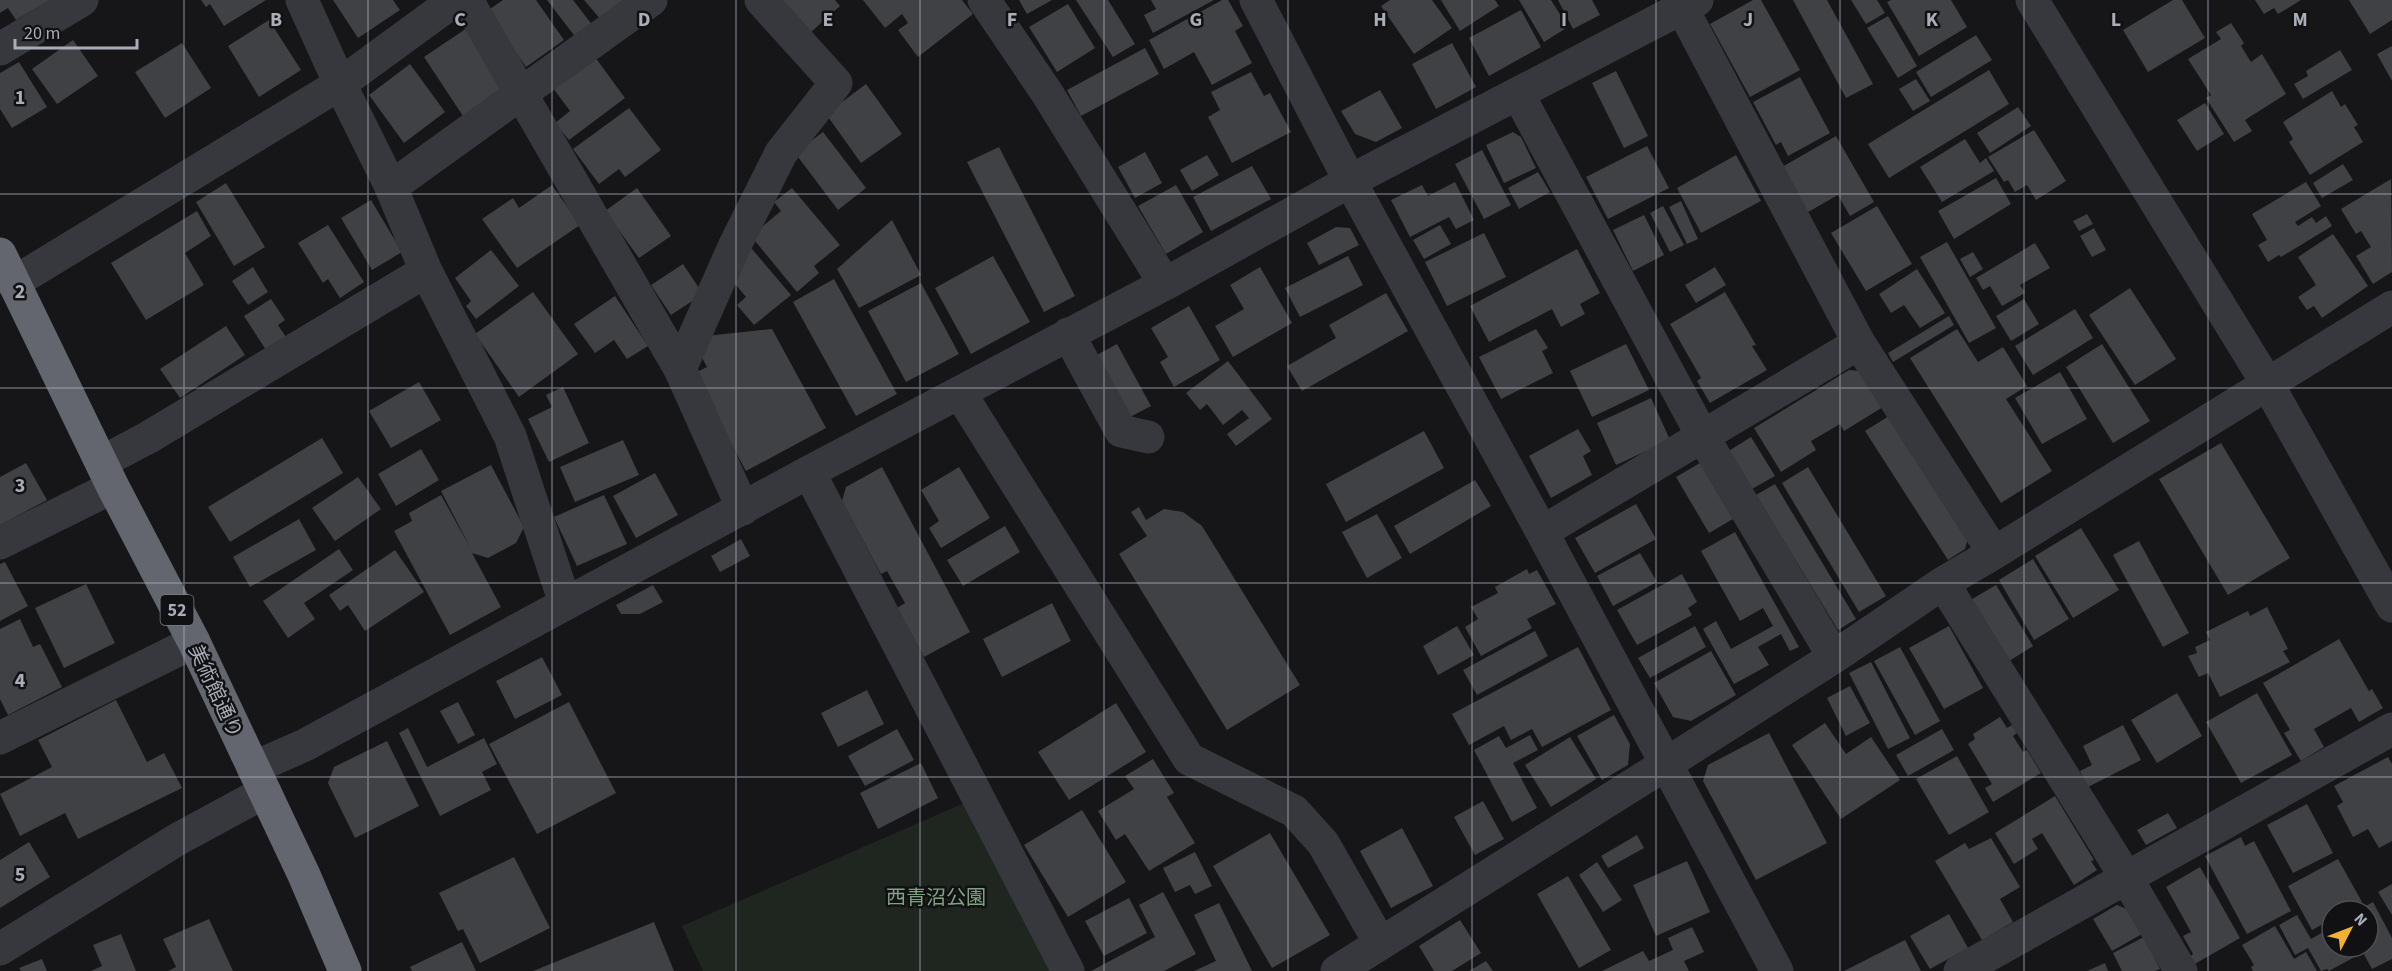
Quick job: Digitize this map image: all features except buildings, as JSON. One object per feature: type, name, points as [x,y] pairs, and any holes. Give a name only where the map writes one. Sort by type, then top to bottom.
[{"type":"highway","name":"美術館通り","points":[[4,264],[107,475],[194,642],[304,875],[345,971]]},
{"type":"street","points":[[0,49],[82,0]]},
{"type":"street","points":[[302,0],[391,187],[426,271],[510,436],[565,603]]},
{"type":"street","points":[[4,264],[340,84],[455,0]]},
{"type":"street","points":[[467,0],[680,369],[743,509]]},
{"type":"street","points":[[391,187],[651,0]]},
{"type":"street","points":[[680,369],[734,247],[781,153],[836,83],[761,0]]},
{"type":"street","points":[[984,0],[1047,93],[1165,284]]},
{"type":"street","points":[[1256,0],[1350,181],[1542,532],[1777,971]]},
{"type":"street","points":[[2032,0],[2267,383],[2392,606]]},
{"type":"street","points":[[0,949],[177,839],[305,745],[809,472],[1165,284],[1350,181],[1690,4],[1859,343],[1994,554]]},
{"type":"street","points":[[1518,93],[1704,437],[1834,657]]},
{"type":"street","points":[[0,543],[107,475],[149,437],[426,271]]},
{"type":"street","points":[[1342,970],[1380,943],[1834,657],[1943,583],[1994,554],[2392,307]]},
{"type":"street","points":[[1068,334],[1121,431],[1148,437]]},
{"type":"street","points":[[1542,532],[1859,343]]},
{"type":"street","points":[[960,393],[1189,759],[1294,811],[1323,843],[1380,943]]},
{"type":"street","points":[[809,472],[1068,971]]},
{"type":"street","points":[[1943,583],[2126,877],[2181,971]]},
{"type":"street","points":[[0,738],[194,642]]},
{"type":"street","points":[[1960,971],[2392,729]]},
{"type":"green space","name":"西青沼公園","points":[[969,801],[1062,971],[703,971],[682,926]]}]
